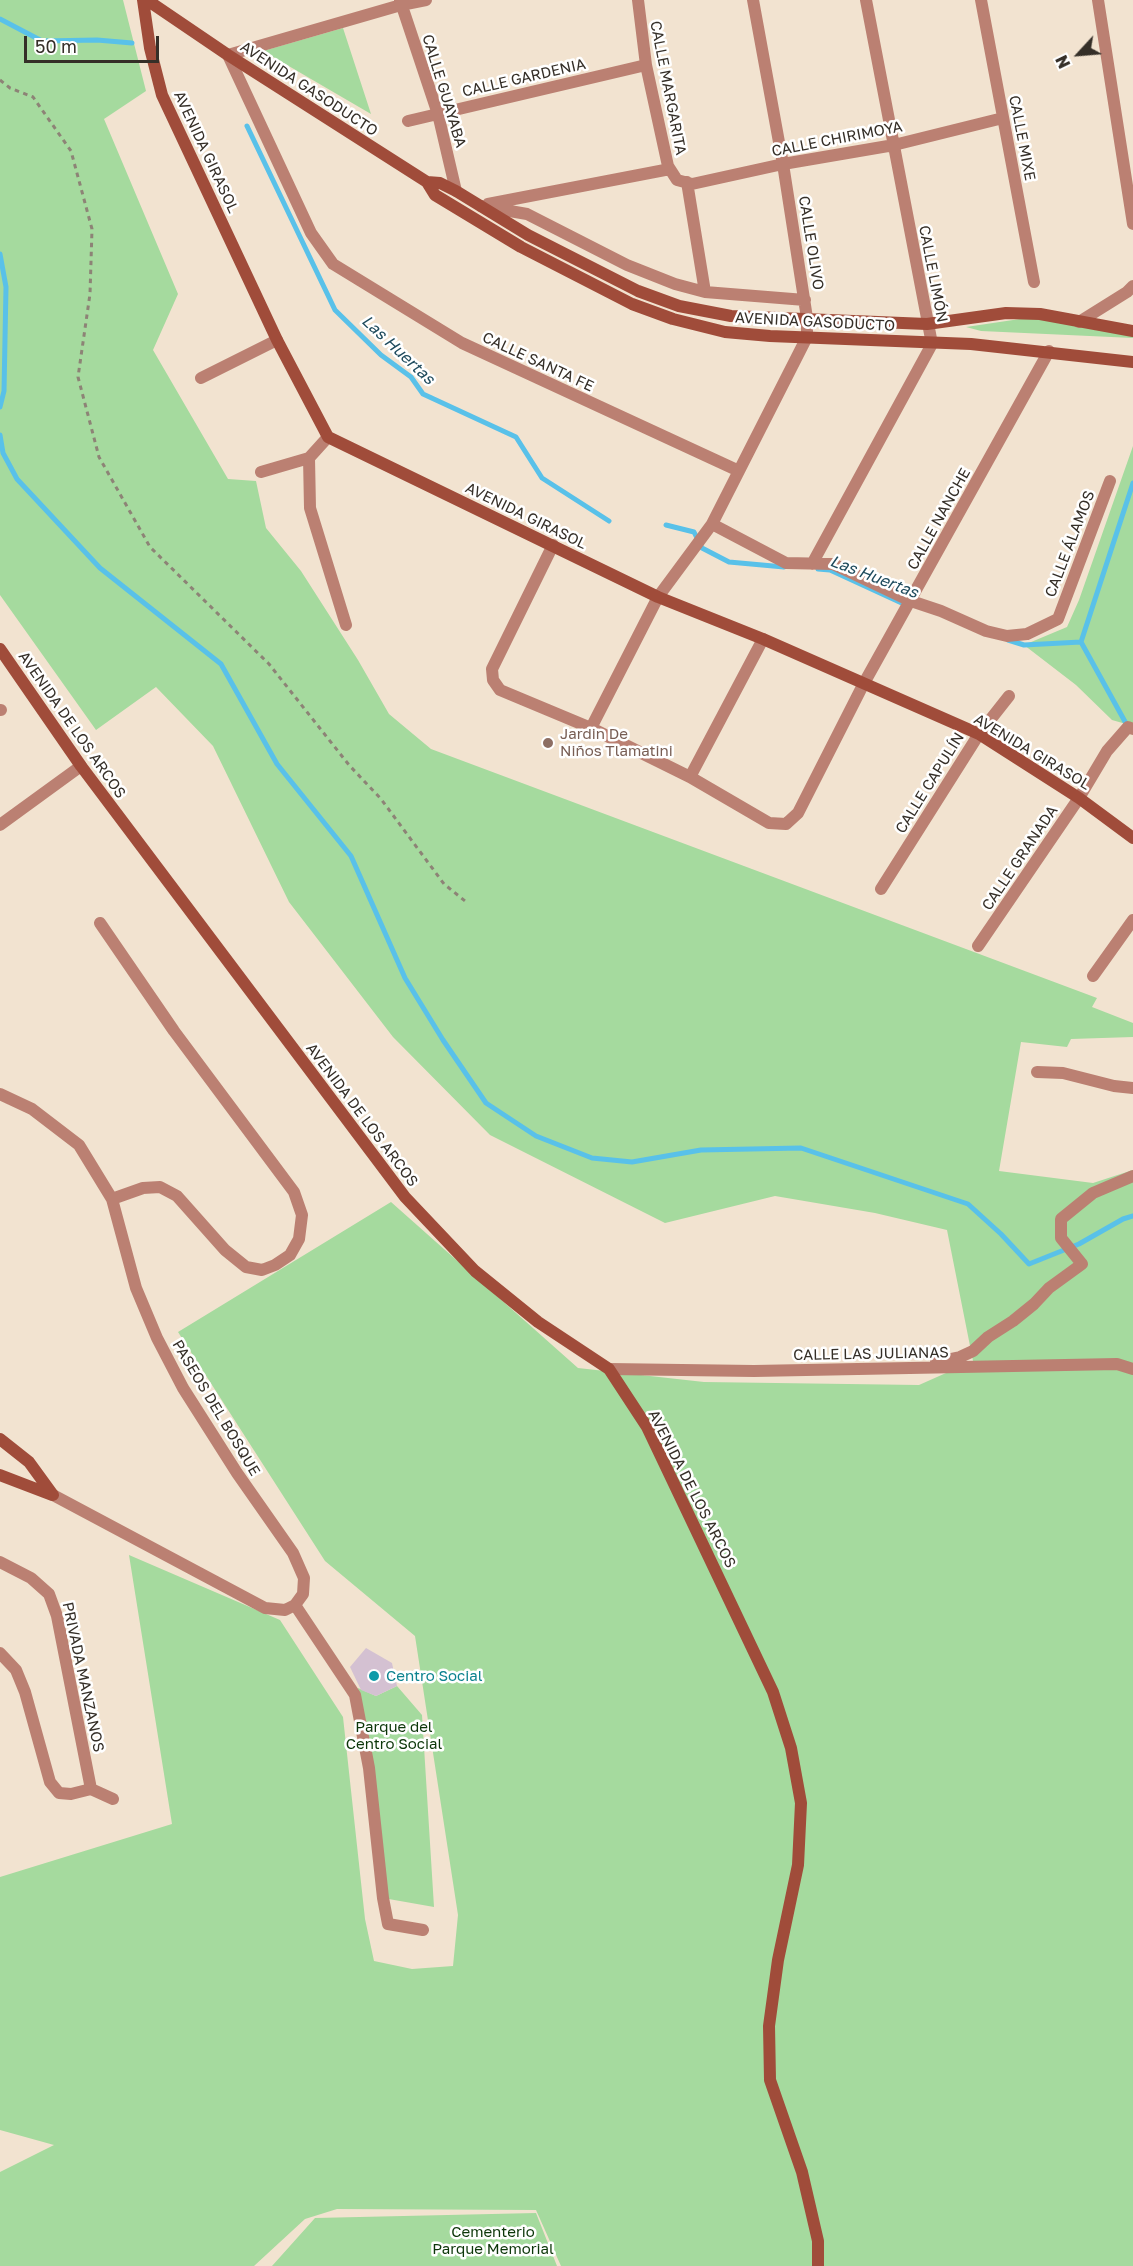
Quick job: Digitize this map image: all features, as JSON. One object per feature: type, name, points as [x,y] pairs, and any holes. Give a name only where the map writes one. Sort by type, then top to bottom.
[{"type":"street","name":"AVENIDA GASODUCTO","points":[[145,0],[427,182],[435,195],[521,247],[632,304],[673,319],[725,332],[932,344],[971,344],[1133,362]]},
{"type":"street","name":"AVENIDA GIRASOL","points":[[145,0],[150,48],[162,95],[277,339],[328,437],[658,597],[763,639],[863,685],[979,734],[1079,798],[1133,838]]},
{"type":"street","points":[[228,55],[400,2],[426,0]]},
{"type":"street","name":"CALLE MARGARITA","points":[[638,0],[646,65],[678,177],[705,292]]},
{"type":"street","name":"CALLE OLIVO","points":[[591,728],[658,597],[709,527],[807,337],[805,300],[753,0]]},
{"type":"street","name":"CALLE LIMÓN","points":[[812,564],[932,344],[867,0]]},
{"type":"street","name":"CALLE MIXE","points":[[981,0],[1034,282]]},
{"type":"street","points":[[1098,0],[1133,224]]},
{"type":"street","name":"CALLE GUAYABA","points":[[400,2],[438,114],[456,191]]},
{"type":"street","name":"CALLE SANTA FE","points":[[228,55],[311,233],[333,264],[462,344],[739,471]]},
{"type":"street","name":"CALLE GARDENIA","points":[[408,121],[646,65]]},
{"type":"street","name":"CALLE CHIRIMOYA","points":[[480,206],[678,177],[692,183],[783,164],[894,145],[1003,118]]},
{"type":"street","name":"AVENIDA GASODUCTO","points":[[427,182],[440,183],[528,235],[638,291],[679,306],[730,316],[927,324],[1006,313],[1040,314],[1133,331]]},
{"type":"street","points":[[480,206],[528,214],[627,265],[675,284],[705,292],[805,300]]},
{"type":"street","points":[[1079,322],[1133,286]]},
{"type":"street","points":[[201,378],[277,339]]},
{"type":"street","name":"CALLE NANCHE","points":[[690,777],[770,823],[786,824],[798,813],[863,685],[1049,351]]},
{"type":"street","points":[[261,472],[309,458],[328,437]]},
{"type":"street","points":[[309,458],[310,508],[346,625]]},
{"type":"street","name":"CALLE ÁLAMOS","points":[[910,602],[941,611],[986,631],[1007,636],[1027,634],[1058,619],[1110,481]]},
{"type":"street","points":[[709,527],[786,563],[833,564],[910,602]]},
{"type":"street","points":[[553,545],[492,669],[493,680],[500,690],[591,728],[690,777],[763,639]]},
{"type":"street","name":"AVENIDA DE LOS ARCOS","points":[[0,649],[81,766],[405,1197],[475,1271],[538,1322],[609,1369],[647,1428],[773,1692],[791,1748],[801,1803],[798,1865],[778,1960],[769,2026],[770,2080],[802,2172],[818,2241],[818,2266]]},
{"type":"street","name":"CALLE CAPULÍN","points":[[880,889],[979,734],[1009,696]]},
{"type":"street","name":"CALLE GRANADA","points":[[978,946],[1079,798],[1107,751],[1130,728]]},
{"type":"street","points":[[0,825],[81,766]]},
{"type":"street","points":[[1093,976],[1133,920]]},
{"type":"street","points":[[100,923],[174,1031],[294,1192],[302,1215],[299,1239],[290,1255],[275,1265],[262,1270],[246,1267],[225,1250],[177,1196],[160,1186],[143,1188],[112,1199]]},
{"type":"street","points":[[1037,1072],[1063,1073],[1114,1086],[1133,1088]]},
{"type":"street","name":"PASEOS DEL BOSQUE","points":[[0,1094],[32,1109],[79,1145],[112,1199],[136,1288],[157,1338],[183,1388],[296,1562],[304,1578],[303,1594],[295,1605]]},
{"type":"street","points":[[909,1369],[960,1357],[973,1351],[988,1337],[1013,1321],[1049,1288],[1082,1264],[1061,1238],[1061,1219],[1093,1192],[1133,1176]]},
{"type":"street","name":"CALLE LAS JULIANAS","points":[[609,1369],[754,1371],[1118,1364],[1133,1370]]},
{"type":"street","points":[[0,1439],[29,1462],[53,1495]]},
{"type":"street","points":[[0,1475],[53,1495],[265,1608],[285,1610],[295,1605],[355,1695],[369,1768],[383,1898],[388,1924],[423,1930]]},
{"type":"street","name":"PRIVADA MANZANOS","points":[[0,1562],[31,1578],[49,1593],[57,1616],[91,1789]]},
{"type":"street","points":[[0,1653],[16,1670],[26,1692],[50,1782],[59,1793],[71,1794],[91,1789],[113,1799]]},
{"type":"path","points":[[0,80],[10,88],[33,97],[71,151],[92,229],[90,294],[78,377],[99,457],[150,548],[269,664],[349,765],[381,799],[444,884],[465,901]]},
{"type":"green space","points":[[0,0],[123,0],[146,91],[104,119],[178,294],[153,350],[228,479],[256,481],[266,528],[301,571],[358,660],[389,714],[431,749],[1097,998],[1092,1007],[1133,1023],[1133,1037],[1071,1039],[1067,1047],[1021,1042],[999,1171],[1093,1183],[1133,1170],[1133,2266],[561,2266],[536,2210],[337,2209],[305,2219],[254,2266],[0,2266],[0,2172],[54,2145],[0,2130],[0,1877],[172,1824],[129,1555],[280,1620],[343,1717],[365,1919],[374,1961],[412,1969],[453,1966],[458,1915],[415,1636],[325,1561],[178,1332],[391,1202],[578,1368],[704,1382],[919,1385],[973,1361],[947,1230],[875,1213],[775,1196],[665,1223],[490,1135],[393,1037],[289,902],[213,746],[156,687],[96,730],[0,595]]},
{"type":"green space","points":[[343,28],[371,114],[263,51]]},
{"type":"green space","points":[[1040,316],[1133,331],[1133,338],[981,331],[966,327]]},
{"type":"green space","points":[[1133,446],[1133,726],[1112,720],[1076,685],[1024,645],[1067,627],[1079,600]]},
{"type":"green space","name":"Parque del Centro Social","points":[[397,1686],[422,1715],[434,1907],[383,1898],[358,1688],[376,1696]]},
{"type":"green space","name":"Cementerio Parque Memorial","points":[[536,2213],[557,2266],[272,2266],[315,2218]]},
{"type":"building","name":"Centro Social","points":[[366,1648],[392,1663],[397,1686],[376,1696],[361,1690],[350,1667]]},
{"type":"waterway","name":"Las Huertas","points":[[0,19],[42,41],[97,40],[132,43]]},
{"type":"waterway","name":"Las Huertas","points":[[247,126],[335,310],[381,355],[411,377],[423,394],[516,437],[542,478],[609,521]]},
{"type":"waterway","points":[[0,254],[6,287],[4,391],[0,407]]},
{"type":"waterway","points":[[0,435],[3,453],[17,479],[100,568],[221,664],[277,764],[351,856],[405,978],[443,1040],[486,1103],[536,1136],[592,1158],[632,1162],[701,1150],[801,1148],[968,1204],[1029,1264],[1079,1244],[1123,1219],[1133,1216]]},
{"type":"waterway","name":"Las Huertas","points":[[1128,727],[1081,642],[1133,483]]},
{"type":"waterway","name":"Las Huertas","points":[[666,525],[694,532],[702,548],[729,562],[784,567]]},
{"type":"waterway","name":"Las Huertas","points":[[818,569],[830,570],[906,605]]},
{"type":"waterway","name":"Las Huertas","points":[[1008,640],[1024,645],[1081,642]]},
{"type":"place","name":"Jardin De Niños Tlamatini","points":[[548,743]]},
{"type":"place","name":"Centro Social","points":[[374,1676]]}]
